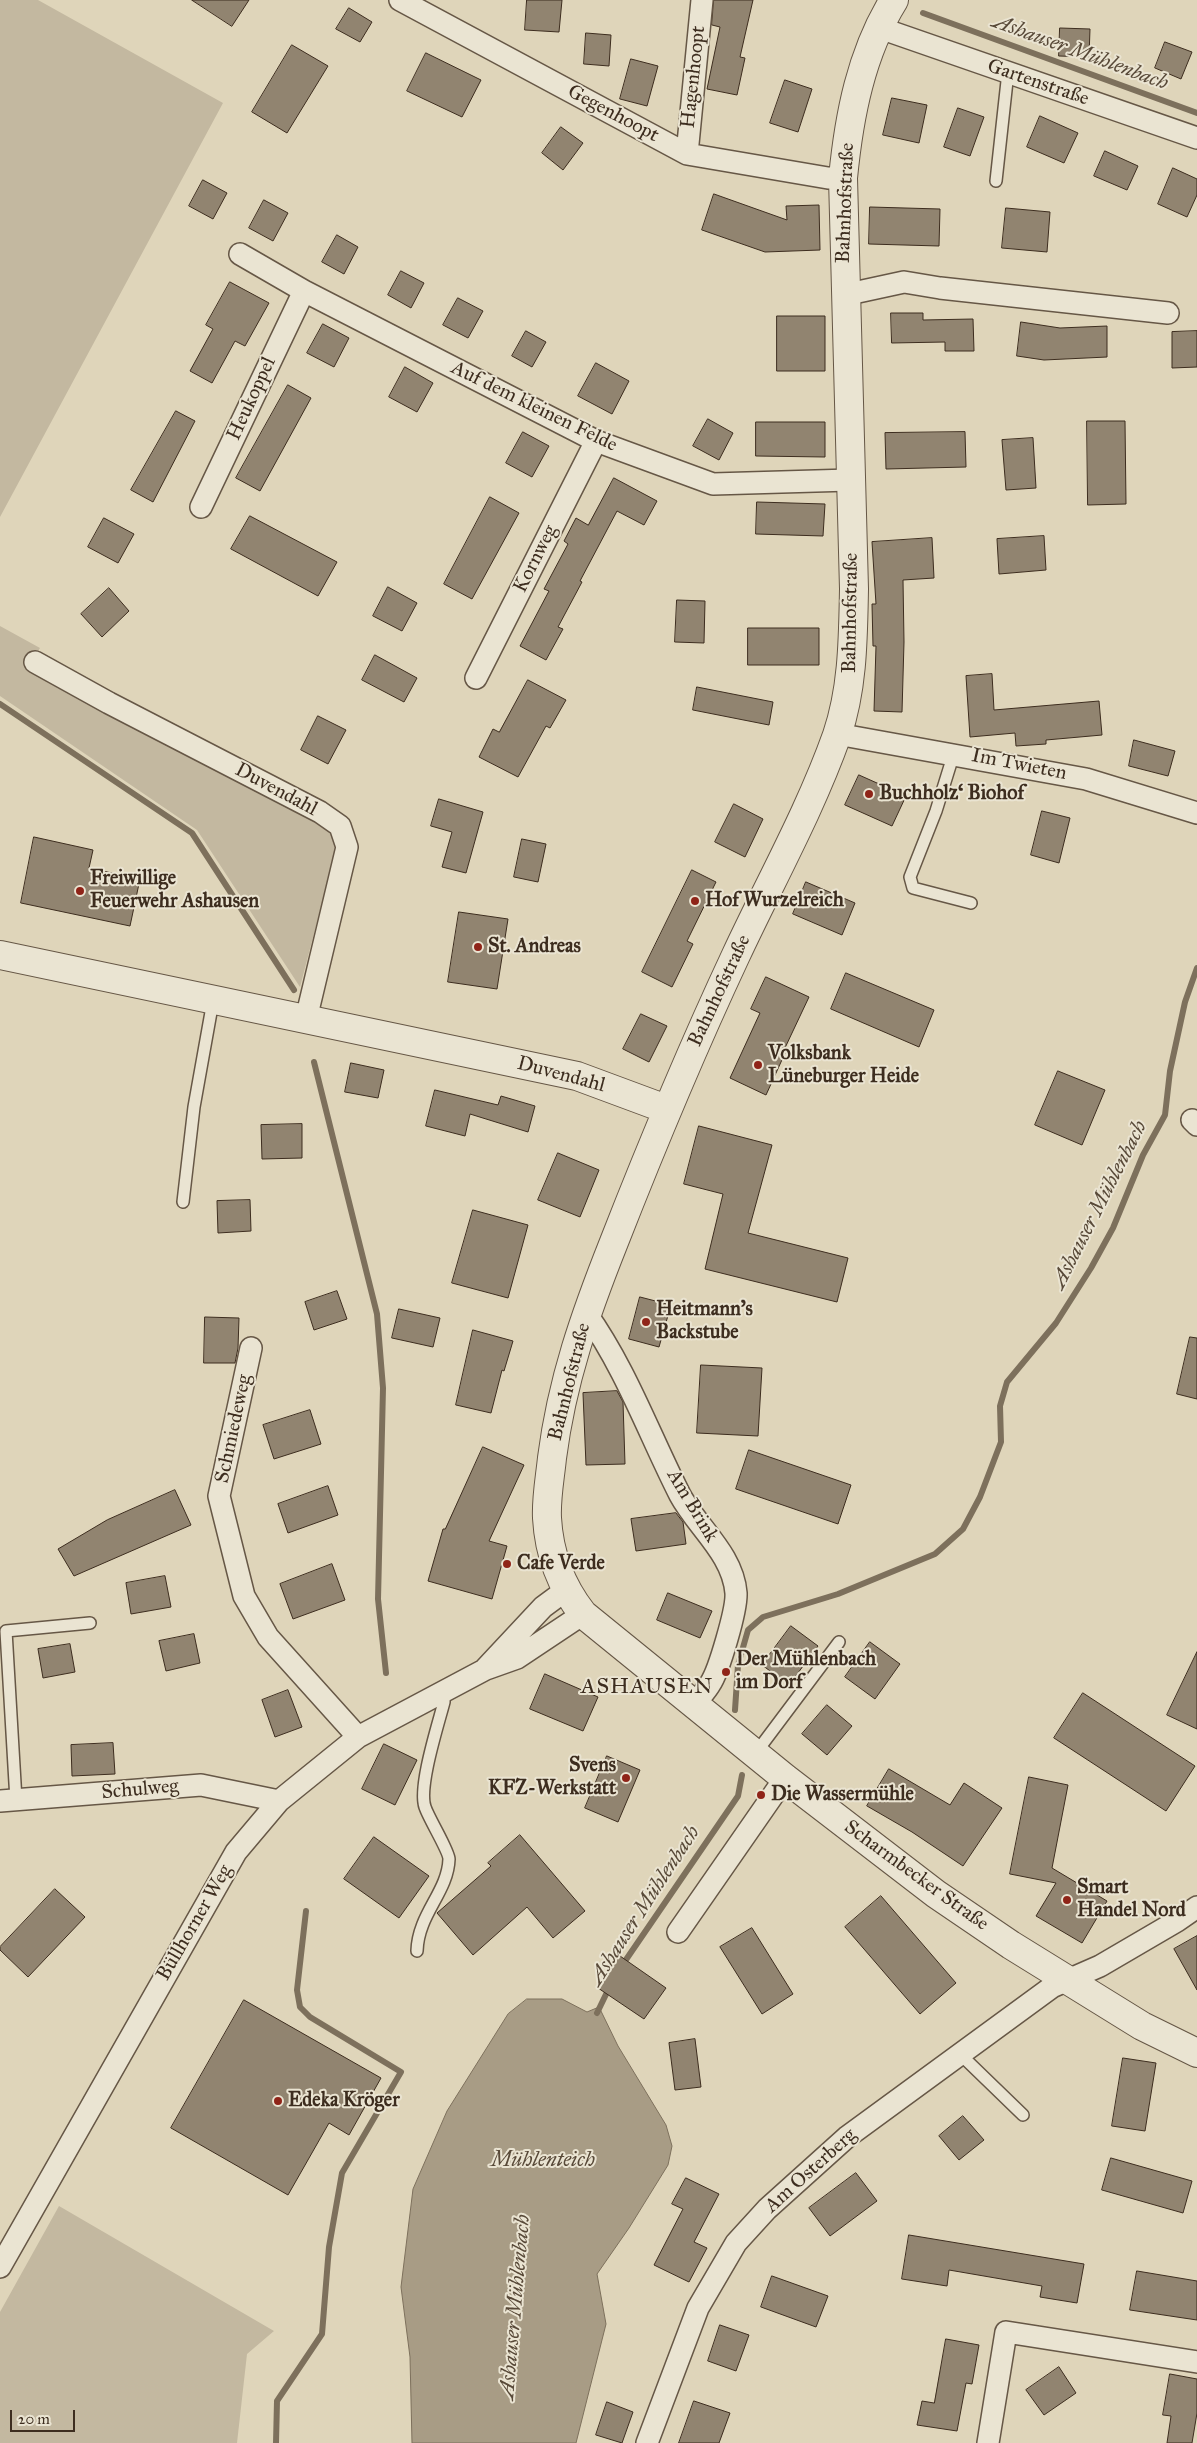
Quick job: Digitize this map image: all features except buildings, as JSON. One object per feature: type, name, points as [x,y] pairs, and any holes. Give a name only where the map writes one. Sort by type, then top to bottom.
[{"type":"street","name":"Gegenhoopt","points":[[400,0],[687,154],[828,178],[843,178]]},
{"type":"street","name":"Hagenhoopt","points":[[687,154],[702,0]]},
{"type":"street","name":"Bahnhofstraße","points":[[583,1614],[566,1590],[551,1550],[547,1517],[548,1494],[563,1390],[574,1348],[666,1109],[813,794],[837,734],[850,680],[853,647],[854,589],[844,295],[843,178],[847,135],[854,103],[870,48],[894,0]]},
{"type":"street","name":"Gartenstraße","points":[[880,28],[1008,72],[1196,132]]},
{"type":"street","name":"Auf dem kleinen Felde","points":[[240,254],[304,291],[596,441],[713,484],[850,480]]},
{"type":"street","name":"Bahnhofstraße","points":[[844,295],[904,282],[940,288],[1168,313]]},
{"type":"street","name":"Heukoppel","points":[[201,507],[304,291]]},
{"type":"street","name":"Kornweg","points":[[476,678],[596,441]]},
{"type":"street","name":"Duvendahl","points":[[35,662],[109,703],[320,812],[340,826],[347,847],[306,1020]]},
{"type":"street","name":"Im Twieten","points":[[837,734],[954,753],[1086,778],[1197,813]]},
{"type":"street","name":"Duvendahl","points":[[0,955],[577,1076],[666,1109]]},
{"type":"street","name":"Am Brink","points":[[586,1313],[607,1342],[682,1497],[720,1552],[730,1572],[736,1593],[732,1618],[711,1683],[694,1705]]},
{"type":"street","name":"Schmiedeweg","points":[[251,1348],[219,1496],[244,1596],[268,1637],[358,1737]]},
{"type":"street","name":"Büllhorner Weg","points":[[486,1669],[543,1607],[566,1590]]},
{"type":"street","name":"Büllhorner Weg","points":[[0,2267],[236,1852],[278,1801],[358,1737],[486,1669],[517,1658],[550,1638],[583,1614]]},
{"type":"street","name":"Scharmbecker Straße","points":[[583,1614],[785,1778],[936,1894],[1011,1945],[1071,1980],[1142,2026],[1197,2053]]},
{"type":"street","points":[[678,1932],[785,1778]]},
{"type":"street","name":"Schulweg","points":[[8,1801],[201,1785],[278,1801]]},
{"type":"street","name":"Am Osterberg","points":[[647,2443],[698,2308],[736,2243],[767,2210],[847,2137],[1052,1987],[1071,1980],[1109,1961],[1197,1907]]},
{"type":"street","points":[[988,2443],[1006,2332],[1197,2362]]},
{"type":"lane","points":[[996,181],[1008,72]]},
{"type":"lane","points":[[954,753],[936,812],[910,877],[913,888],[971,903]]},
{"type":"lane","points":[[183,1202],[194,1107],[213,1001]]},
{"type":"lane","points":[[8,1801],[6,1631],[90,1623]]},
{"type":"lane","points":[[755,1754],[839,1642]]},
{"type":"lane","points":[[417,1951],[418,1935],[430,1906],[447,1876],[449,1856],[433,1828],[424,1805],[426,1778],[444,1702],[444,1691]]},
{"type":"lane","points":[[960,2054],[1023,2115]]},
{"type":"shaded area","points":[[0,0],[38,0],[223,103],[0,517]]},
{"type":"shaded area","points":[[0,626],[40,648],[27,669],[320,821],[331,835],[336,849],[300,987],[197,830],[0,696]]},
{"type":"shaded area","points":[[59,2206],[274,2331],[247,2354],[237,2443],[0,2443],[0,2312]]},
{"type":"water","name":"Mühlenteich","points":[[527,1999],[562,1999],[587,2012],[599,2007],[618,2046],[666,2125],[672,2146],[668,2165],[629,2228],[597,2274],[606,2324],[576,2443],[412,2443],[410,2357],[401,2287],[413,2189],[447,2111],[508,2014]]},
{"type":"waterway","name":"Ashauser Mühlenbach","points":[[923,13],[1197,113]]},
{"type":"waterway","points":[[0,704],[192,833],[294,990]]},
{"type":"waterway","name":"Ashauser Mühlenbach","points":[[735,1710],[738,1665],[748,1630],[763,1617],[838,1594],[935,1554],[963,1529],[980,1497],[1001,1442],[1000,1406],[1007,1382],[1056,1323],[1091,1268],[1113,1228],[1143,1155],[1165,1115],[1170,1071],[1185,1002],[1197,968]]},
{"type":"waterway","points":[[314,1062],[377,1314],[383,1388],[378,1599],[386,1673]]},
{"type":"waterway","name":"Ashauser Mühlenbach","points":[[621,1967],[738,1796],[742,1775]]},
{"type":"waterway","points":[[276,2443],[277,2401],[322,2334],[329,2247],[342,2173],[401,2072],[310,2017],[300,2007],[297,1990],[306,1911]]},
{"type":"waterway","name":"Ashauser Mühlenbach","points":[[597,2013],[610,1986]]},
{"type":"place","name":"Buchholz‘ Biohof","points":[[869,794]]},
{"type":"place","name":"Freiwillige Feuerwehr Ashausen","points":[[80,891]]},
{"type":"place","name":"Hof Wurzelreich","points":[[695,901]]},
{"type":"place","name":"St. Andreas","points":[[478,947]]},
{"type":"place","name":"Volksbank Lüneburger Heide","points":[[758,1065]]},
{"type":"place","name":"Heitmann's Backstube","points":[[646,1322]]},
{"type":"place","name":"Cafe Verde","points":[[507,1564]]},
{"type":"place","name":"Der Mühlenbach im Dorf","points":[[726,1672]]},
{"type":"place","name":"Svens KFZ-Werkstatt","points":[[626,1778]]},
{"type":"place","name":"Die Wassermühle","points":[[761,1795]]},
{"type":"place","name":"Smart Handel Nord","points":[[1067,1900]]},
{"type":"place","name":"Edeka Kröger","points":[[278,2101]]},
{"type":"district","name":"ASHAUSEN","points":[[647,1688]]}]
